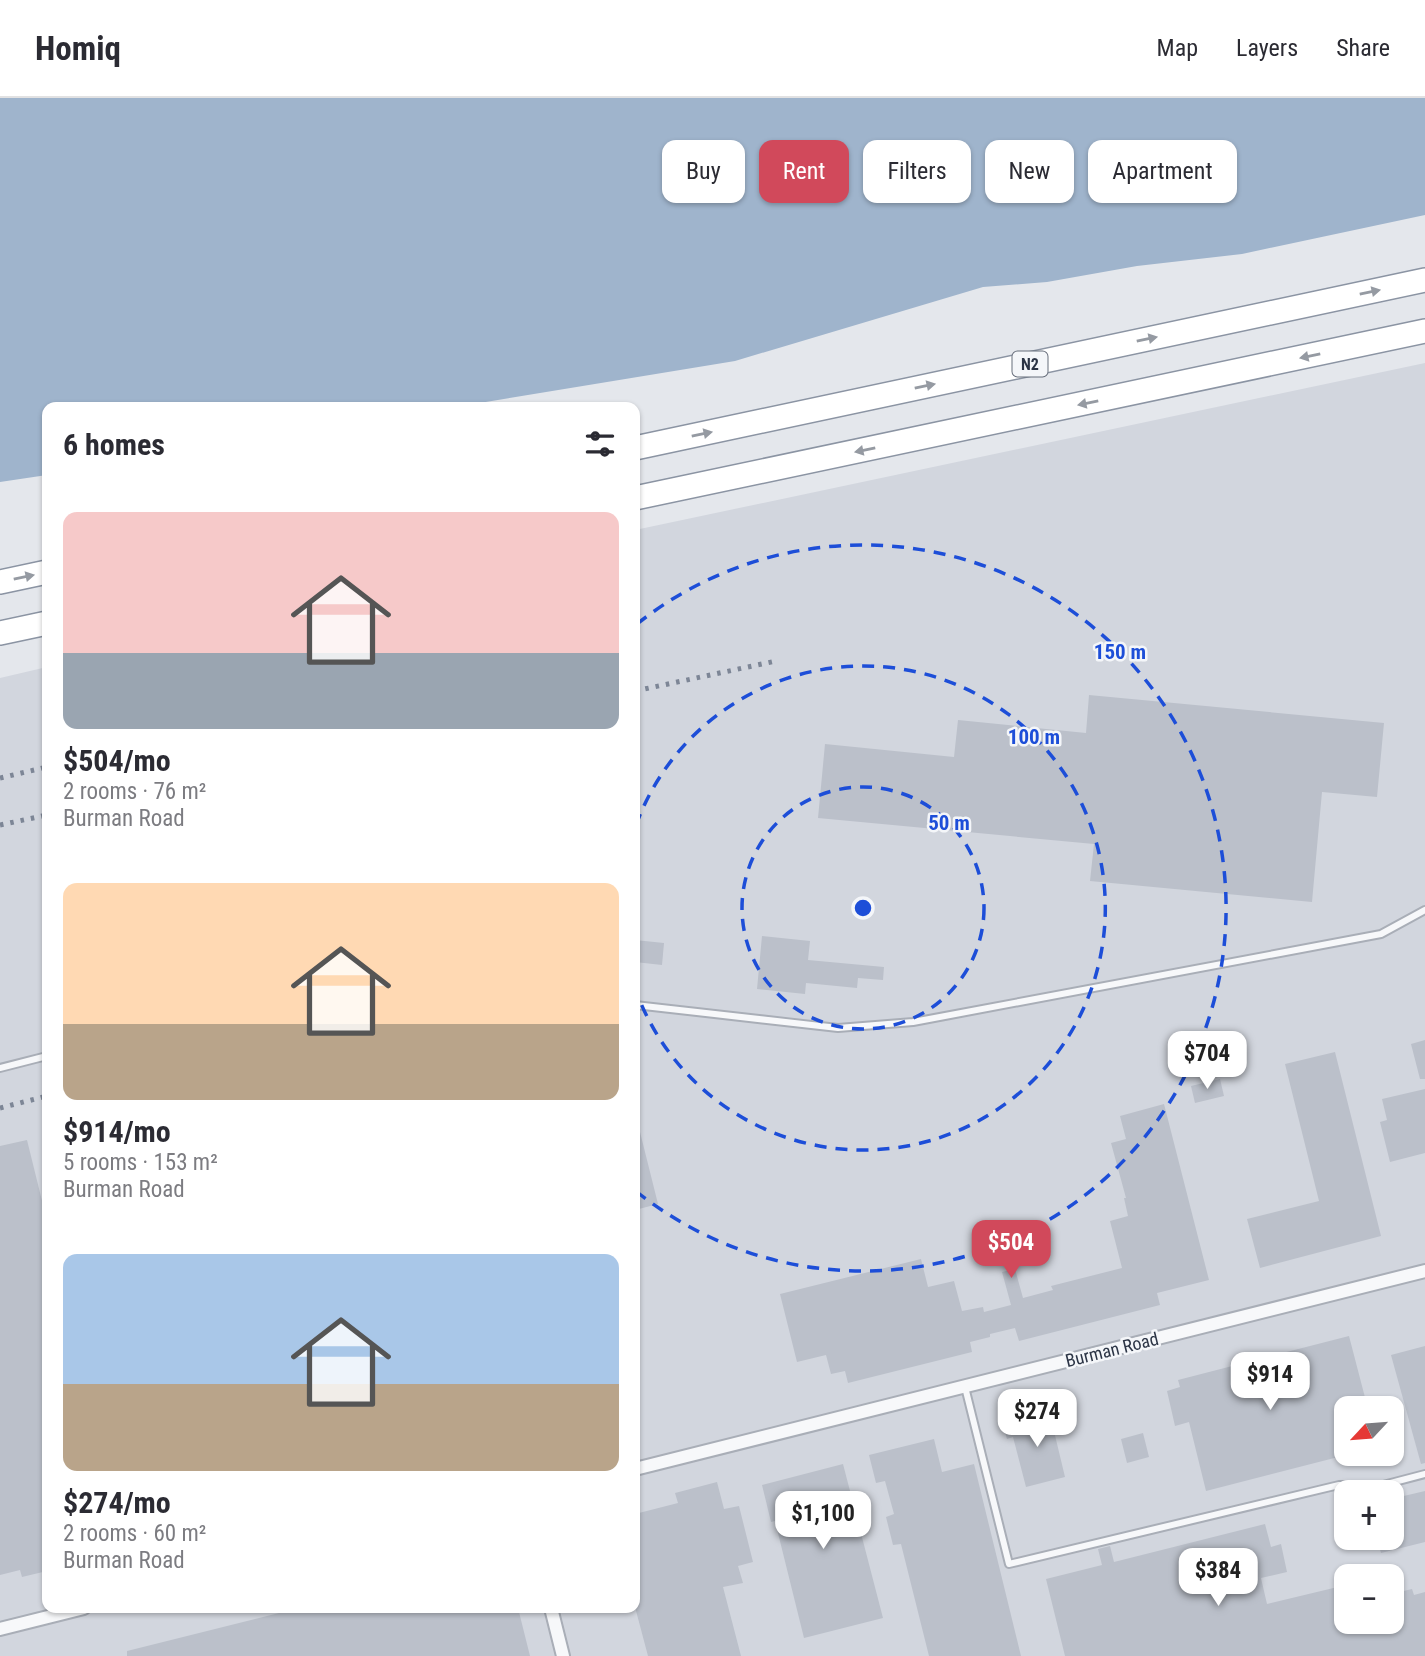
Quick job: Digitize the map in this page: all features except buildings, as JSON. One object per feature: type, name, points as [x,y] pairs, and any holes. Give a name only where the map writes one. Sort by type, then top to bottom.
[{"type":"highway","name":"N2","points":[[640,447],[1425,280]]},
{"type":"highway","points":[[640,497],[1425,331]]},
{"type":"highway","points":[[0,582],[42,573]]},
{"type":"highway","points":[[0,633],[42,624]]},
{"type":"street","name":"Burman Road","points":[[640,1468],[1425,1271]]},
{"type":"street","points":[[0,1629],[64,1613]]},
{"type":"street","points":[[552,1613],[563,1656]]},
{"type":"lane","points":[[640,1006],[838,1028],[913,1022],[1381,934],[1425,910]]},
{"type":"lane","points":[[0,1068],[42,1057]]},
{"type":"lane","points":[[965,1387],[1009,1564],[1339,1485],[1383,1485],[1425,1474]]},
{"type":"shaded area","points":[[1425,363],[1425,1656],[0,1656],[0,678],[42,668],[42,1613],[640,1613],[640,529]]},
{"type":"water","points":[[0,98],[1425,98],[1425,215],[1242,254],[1137,266],[1047,282],[983,287],[735,361],[486,402],[42,402],[42,476],[0,482]]},
{"type":"railway","points":[[640,690],[776,661]]},
{"type":"railway","points":[[0,778],[42,768]]},
{"type":"railway","points":[[0,825],[42,816]]},
{"type":"railway","points":[[0,1108],[42,1097]]}]
